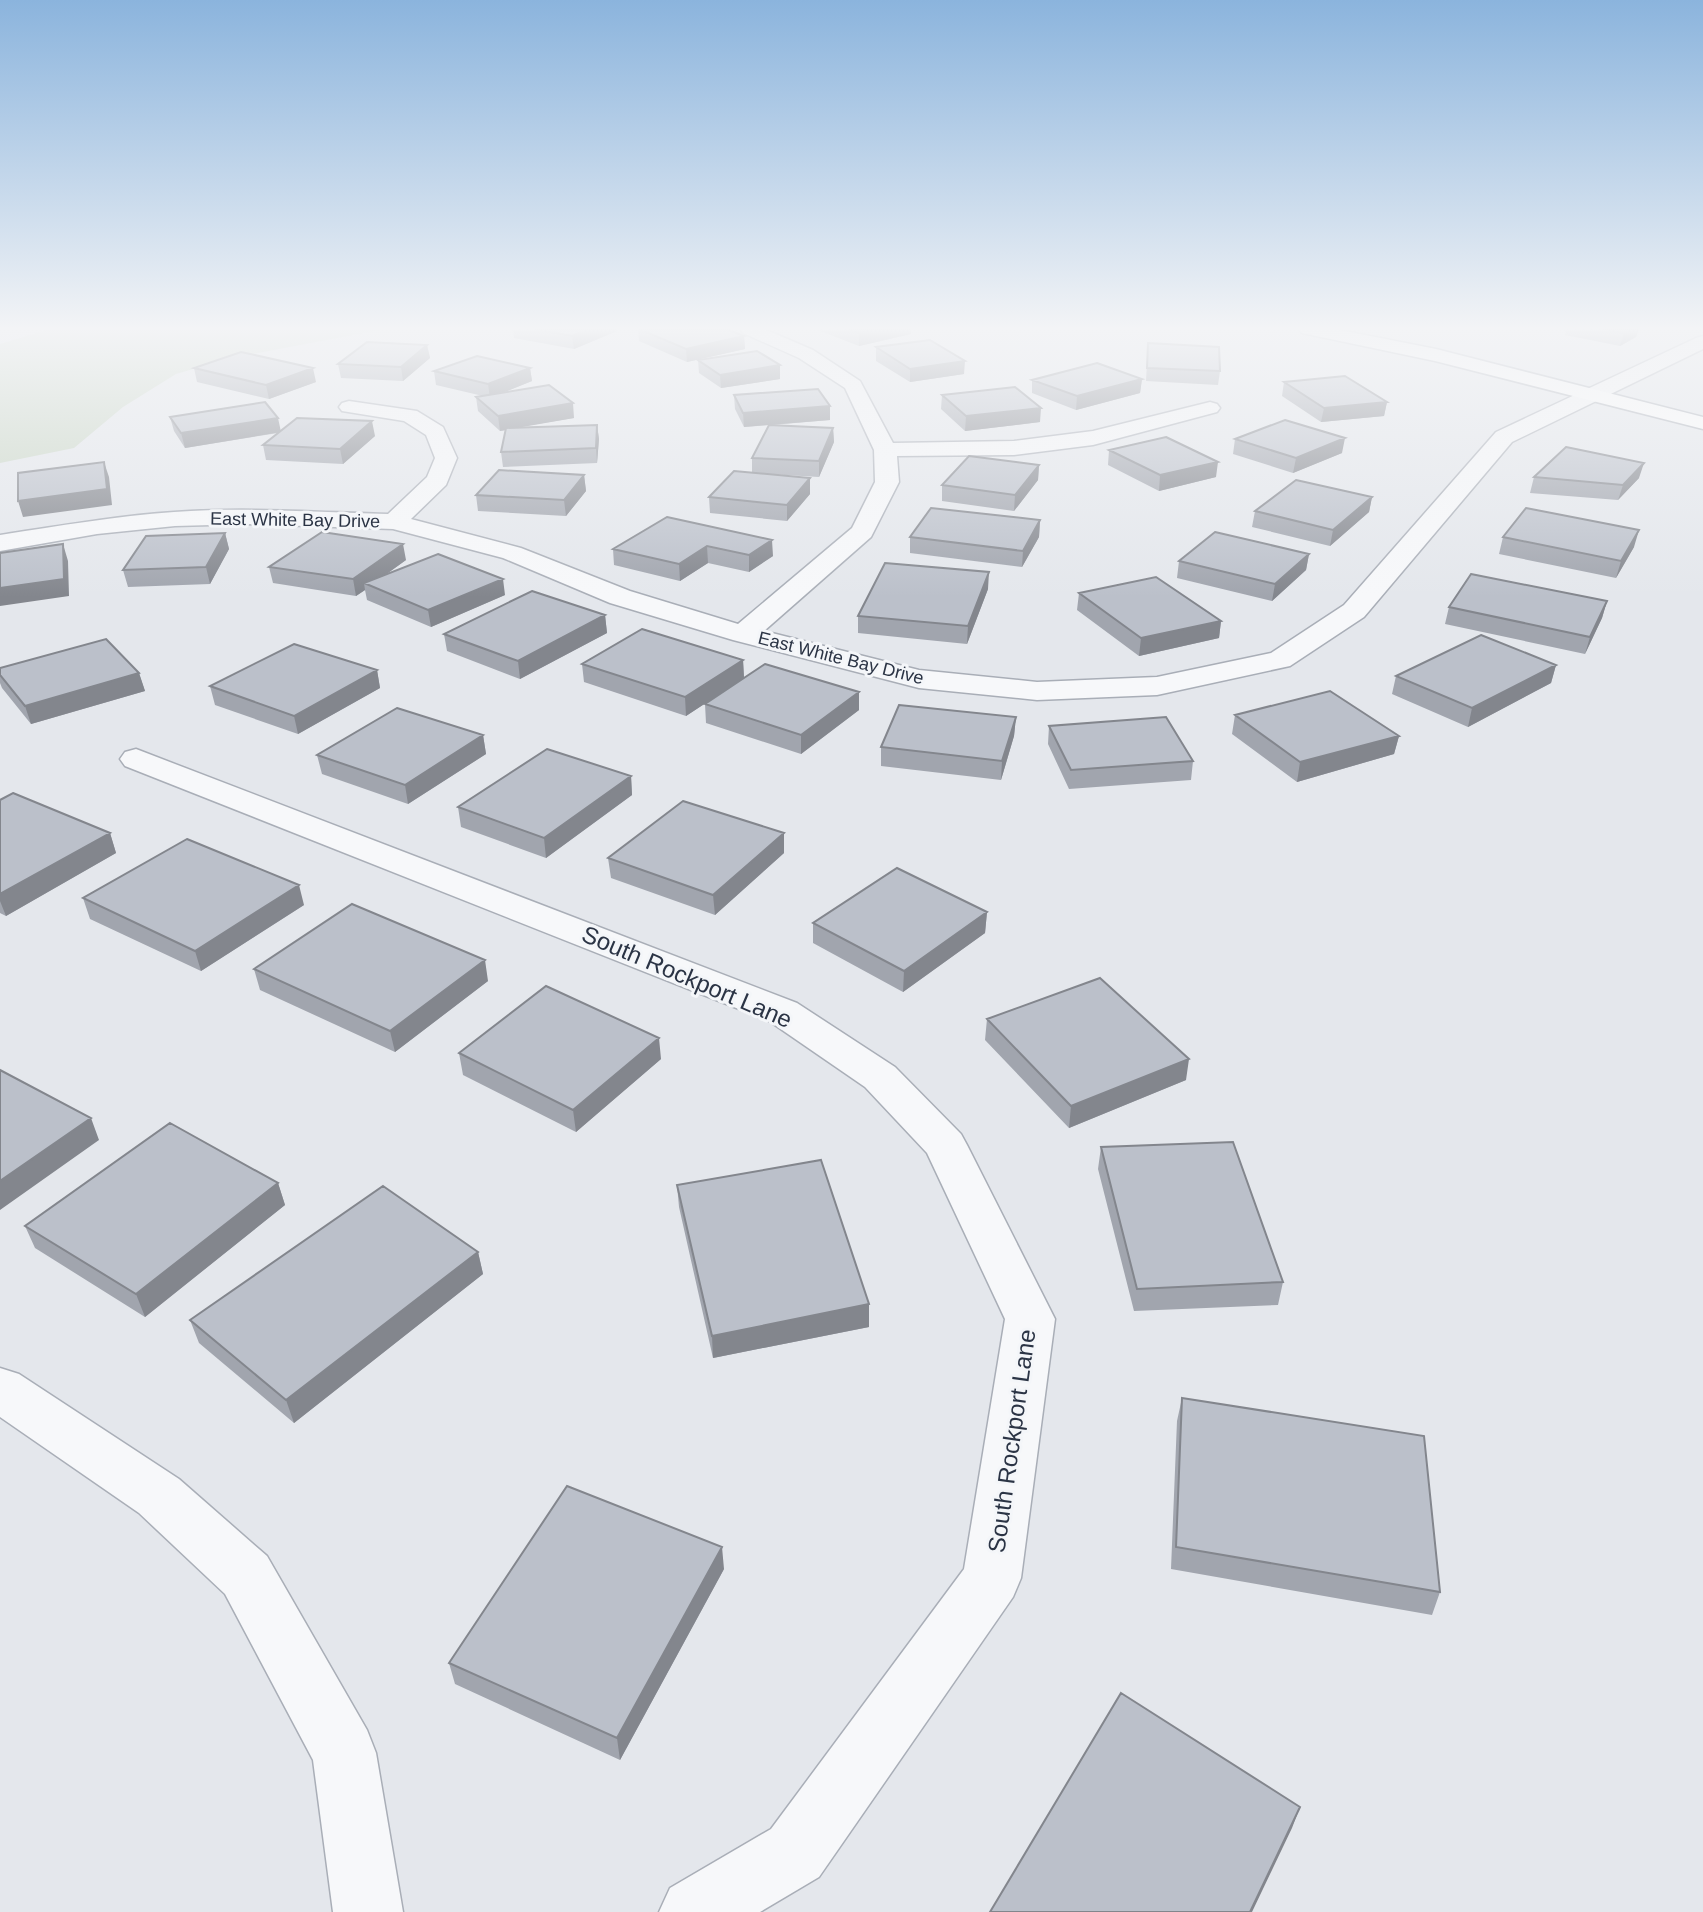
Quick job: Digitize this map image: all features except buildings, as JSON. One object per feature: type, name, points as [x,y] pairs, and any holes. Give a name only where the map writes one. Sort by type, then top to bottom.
[{"type":"main road","points":[[1685,418],[1703,423]]},
{"type":"street","points":[[394,522],[438,480],[446,458],[435,432],[415,418]]},
{"type":"street","points":[[743,634],[862,532],[887,482],[885,450],[869,418]]},
{"type":"street","points":[[885,450],[1014,448],[1093,438],[1170,418]]},
{"type":"street","name":"East White Bay Drive","points":[[0,543],[97,527],[175,519],[248,517],[394,522],[512,553],[620,597],[743,634],[919,680],[1037,691],[1157,686],[1280,660],[1354,611],[1504,437],[1543,418]]},
{"type":"street","name":"South Rockport Lane","points":[[136,759],[783,1012],[880,1077],[945,1145],[1024,1306],[1030,1319],[992,1578],[795,1853],[694,1912]]},
{"type":"street","points":[[0,1390],[159,1496],[246,1575],[344,1754],[368,1912]]},
{"type":"green space","points":[[0,418],[110,418],[74,448],[0,463]]}]
